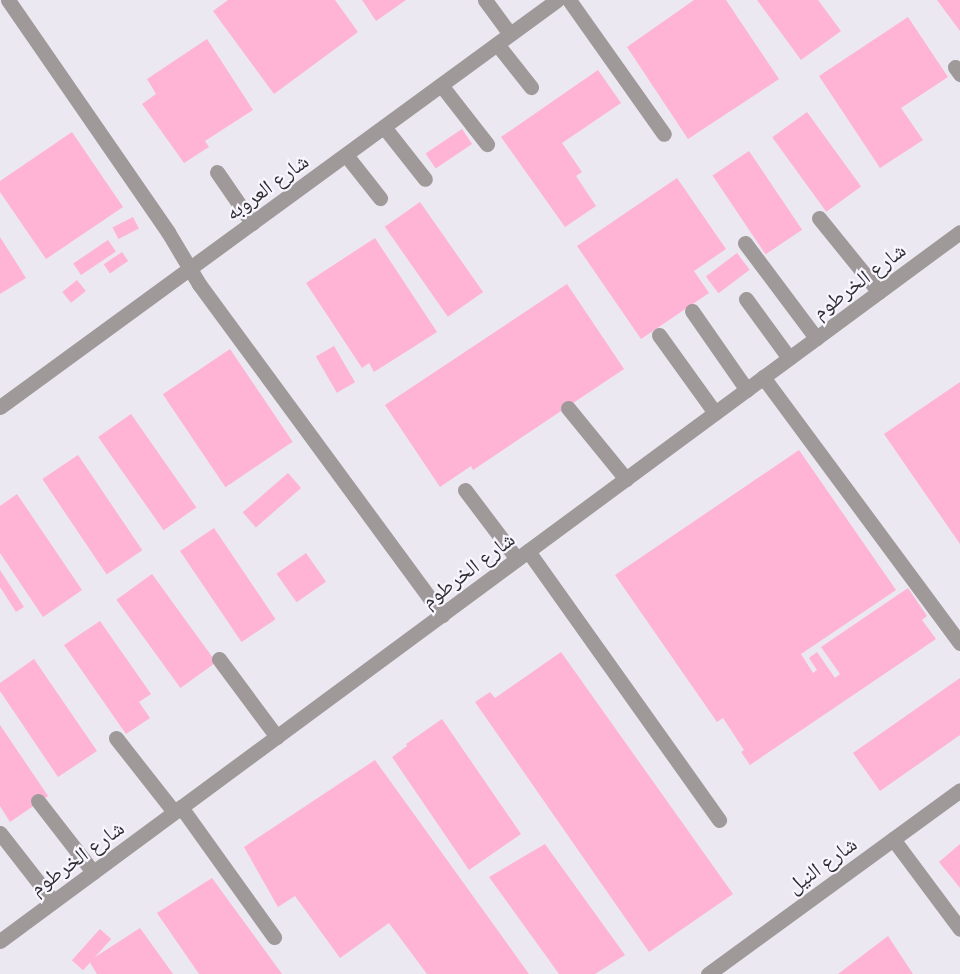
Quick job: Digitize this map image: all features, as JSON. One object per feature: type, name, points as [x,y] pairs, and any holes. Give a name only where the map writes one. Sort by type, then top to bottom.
[{"type":"lane","points":[[8,0],[168,232],[190,269],[442,615]]},
{"type":"lane","points":[[485,0],[531,87]]},
{"type":"lane","name":"شارع العروبه","points":[[0,407],[557,0]]},
{"type":"lane","points":[[569,0],[664,134]]},
{"type":"lane","points":[[441,85],[487,144]]},
{"type":"lane","points":[[384,127],[425,180]]},
{"type":"lane","points":[[346,154],[380,198]]},
{"type":"lane","points":[[217,172],[252,224]]},
{"type":"lane","points":[[819,218],[879,292]]},
{"type":"lane","name":"شارع الخرطوم","points":[[0,941],[960,232]]},
{"type":"lane","points":[[745,243],[816,339]]},
{"type":"lane","points":[[746,299],[789,358]]},
{"type":"lane","points":[[692,311],[747,390]]},
{"type":"lane","points":[[659,335],[715,413]]},
{"type":"lane","points":[[763,377],[960,643]]},
{"type":"lane","points":[[568,408],[626,479]]},
{"type":"lane","points":[[465,490],[523,555],[719,820]]},
{"type":"lane","points":[[219,659],[277,737]]},
{"type":"lane","points":[[116,738],[178,810],[274,937]]},
{"type":"lane","name":"شارع النيل","points":[[708,974],[960,790]]},
{"type":"lane","points":[[38,801],[93,872]]},
{"type":"lane","points":[[0,832],[53,901]]},
{"type":"lane","points":[[893,839],[960,929]]},
{"type":"building","points":[[228,0],[335,0],[358,32],[274,94],[213,11]]},
{"type":"building","points":[[362,0],[406,0],[376,21]]},
{"type":"building","points":[[694,0],[726,0],[779,79],[688,139],[627,47]]},
{"type":"building","points":[[757,0],[818,0],[841,31],[801,60]]},
{"type":"building","points":[[937,0],[960,0],[960,31]]},
{"type":"building","points":[[908,17],[948,77],[901,108],[923,140],[880,168],[819,76]]},
{"type":"building","points":[[207,39],[253,110],[205,141],[209,147],[184,163],[142,104],[156,94],[147,79]]},
{"type":"building","points":[[598,70],[621,103],[562,143],[582,172],[576,176],[596,206],[565,227],[501,137]]},
{"type":"building","points":[[807,112],[861,186],[826,212],[772,137]]},
{"type":"building","points":[[462,129],[472,144],[436,169],[426,154]]},
{"type":"building","points":[[72,132],[123,207],[46,259],[0,192],[0,181]]},
{"type":"building","points":[[749,151],[802,230],[766,254],[713,176]]},
{"type":"building","points":[[677,178],[726,249],[694,271],[709,293],[641,339],[577,246]]},
{"type":"building","points":[[420,202],[483,292],[448,317],[385,227]]},
{"type":"building","points":[[133,217],[139,229],[118,239],[113,227]]},
{"type":"building","points":[[0,237],[26,278],[0,294]]},
{"type":"building","points":[[375,238],[437,332],[374,372],[369,363],[362,368],[306,283]]},
{"type":"building","points":[[108,240],[116,252],[81,275],[73,263]]},
{"type":"building","points":[[122,252],[128,261],[110,273],[104,264]]},
{"type":"building","points":[[737,253],[750,270],[718,293],[706,276]]},
{"type":"building","points":[[77,280],[86,291],[71,303],[62,292]]},
{"type":"building","points":[[567,284],[624,369],[473,470],[471,466],[440,487],[385,405]]},
{"type":"building","points":[[334,346],[355,382],[337,393],[316,356]]},
{"type":"building","points":[[230,349],[293,442],[225,487],[163,394]]},
{"type":"building","points":[[960,382],[960,544],[884,434]]},
{"type":"building","points":[[131,414],[196,507],[164,530],[98,437]]},
{"type":"building","points":[[799,450],[896,590],[801,654],[813,673],[817,670],[809,658],[817,652],[835,678],[840,674],[821,647],[908,588],[927,616],[922,620],[936,639],[750,765],[741,752],[744,750],[723,718],[717,722],[615,575]]},
{"type":"building","points":[[78,455],[142,550],[107,574],[42,479]]},
{"type":"building","points":[[288,473],[301,488],[256,527],[243,512]]},
{"type":"building","points":[[17,494],[82,590],[43,617],[0,553],[0,506]]},
{"type":"building","points":[[214,528],[276,619],[242,642],[180,551]]},
{"type":"building","points":[[306,553],[326,582],[297,602],[277,574]]},
{"type":"building","points":[[0,570],[24,607],[16,612],[0,587]]},
{"type":"building","points":[[152,574],[216,662],[180,688],[116,600]]},
{"type":"building","points":[[100,621],[151,694],[139,702],[150,718],[126,734],[64,645]]},
{"type":"building","points":[[561,652],[733,894],[649,952],[475,702],[490,692],[495,698]]},
{"type":"building","points":[[34,659],[97,751],[58,777],[0,691],[0,683]]},
{"type":"building","points":[[960,678],[960,735],[880,791],[853,753]]},
{"type":"building","points":[[442,719],[521,834],[469,870],[392,757],[407,746],[406,744]]},
{"type":"building","points":[[0,725],[48,796],[10,822],[0,806]]},
{"type":"building","points":[[375,760],[529,974],[427,974],[389,923],[340,958],[295,896],[278,907],[244,847]]},
{"type":"building","points":[[545,844],[625,955],[595,974],[559,974],[489,877]]},
{"type":"building","points":[[960,844],[960,888],[939,862]]},
{"type":"building","points":[[212,878],[282,974],[199,974],[157,913]]},
{"type":"building","points":[[140,928],[173,974],[97,974],[89,961]]},
{"type":"building","points":[[100,929],[111,939],[83,970],[72,960]]},
{"type":"building","points":[[888,936],[913,974],[838,974]]}]
